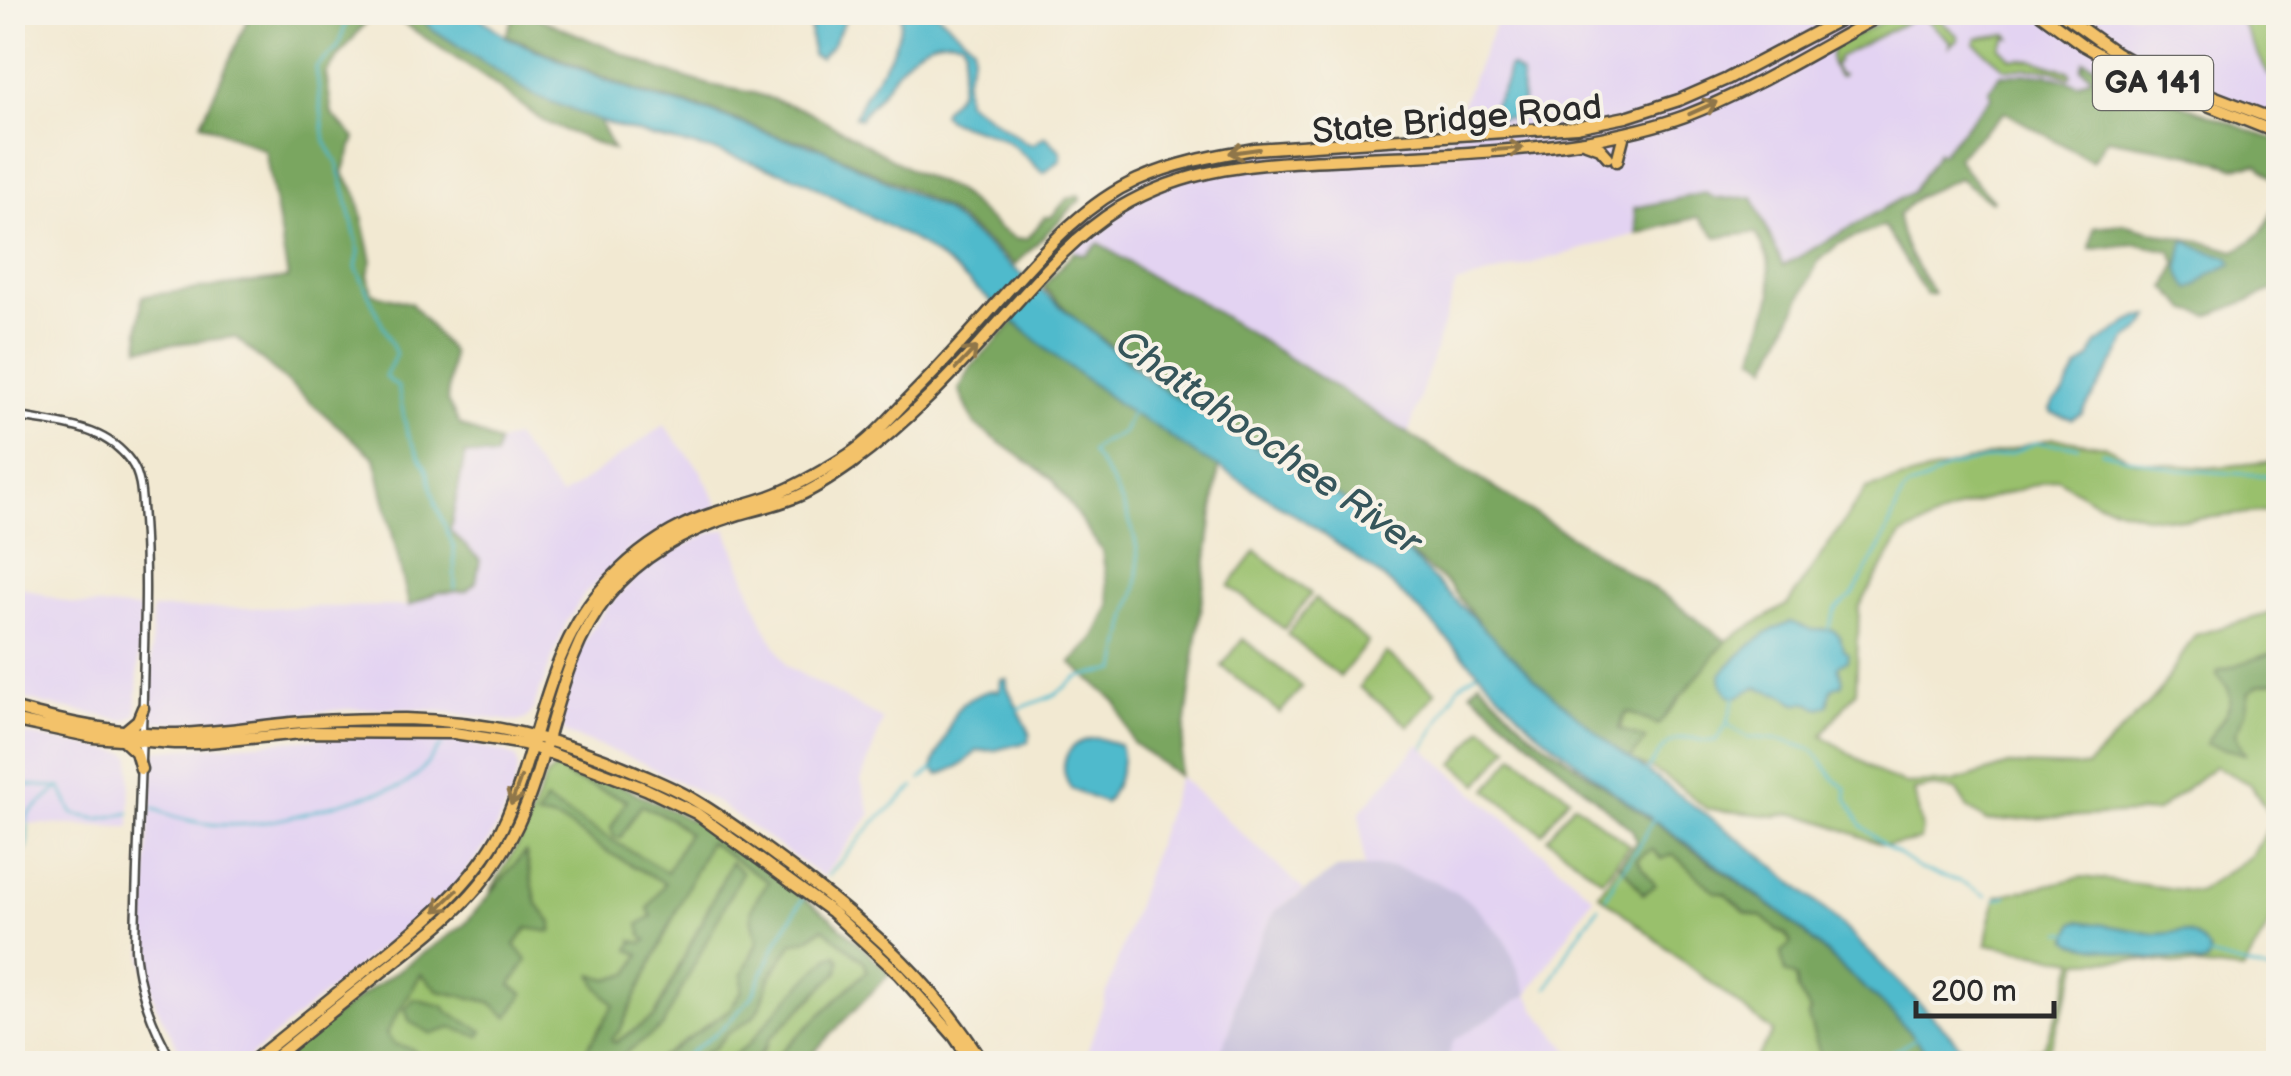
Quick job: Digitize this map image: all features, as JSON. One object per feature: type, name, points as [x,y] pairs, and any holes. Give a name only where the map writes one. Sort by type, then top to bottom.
[{"type":"highway","name":"State Bridge Road","points":[[852,453],[924,383],[1080,215],[1134,182],[1172,166],[1254,150],[1576,127],[1626,117],[1727,79],[1854,12]]},
{"type":"highway","name":"State Bridge Road","points":[[798,496],[852,463],[899,424],[1078,238],[1159,186],[1210,170],[1540,147],[1624,134],[1690,114],[1726,98],[1887,12]]},
{"type":"highway","name":"GA 141","points":[[2038,12],[2083,45],[2147,81],[2278,132]]},
{"type":"highway","name":"GA 141","points":[[2059,12],[2114,52],[2150,72],[2278,121]]},
{"type":"highway","points":[[1580,141],[1596,146],[1612,159],[1624,134]]},
{"type":"highway","points":[[266,1064],[447,920],[498,861],[518,825],[581,640],[608,595],[624,578],[667,544],[698,528],[798,496],[848,461],[852,453]]},
{"type":"highway","points":[[249,1064],[412,933],[454,895],[488,852],[516,795],[570,635],[586,609],[620,570],[684,525],[770,496],[852,453]]},
{"type":"highway","points":[[12,708],[122,735],[134,747],[141,769]]},
{"type":"highway","points":[[122,735],[134,725],[143,708]]},
{"type":"highway","points":[[143,737],[295,723],[405,719],[491,726],[546,746],[683,806],[832,912],[874,948],[928,1005],[973,1064]]},
{"type":"highway","points":[[12,720],[64,733],[122,735],[162,742],[198,743],[312,732],[404,731],[533,741]]},
{"type":"highway","points":[[141,769],[150,750],[162,742]]},
{"type":"highway","points":[[546,746],[598,756],[680,792],[779,858],[863,922],[908,965],[936,996],[984,1064]]},
{"type":"street","points":[[12,412],[88,430],[105,438],[134,466],[141,487],[146,554],[135,949],[147,1010],[174,1064]]},
{"type":"shaded area","points":[[1500,13],[2278,13],[2278,122],[2223,99],[2222,108],[2155,66],[2129,81],[2085,60],[2092,76],[2078,84],[2047,74],[1993,95],[1941,154],[1937,153],[1912,192],[1782,266],[1753,197],[1634,208],[1637,234],[1456,284],[1408,435],[1186,293],[1157,281],[1100,243],[1085,255],[1074,252],[1075,235],[1140,180],[1211,156],[1448,137]]},
{"type":"shaded area","points":[[664,425],[701,471],[718,506],[630,550],[586,592],[566,623],[526,719],[517,722],[395,708],[208,723],[150,722],[152,609],[409,606],[436,593],[466,591],[476,582],[479,560],[450,531],[465,454],[495,457],[498,443],[514,437],[561,497]]},
{"type":"shaded area","points":[[726,529],[764,625],[787,666],[883,720],[861,781],[871,814],[823,877],[719,804],[639,761],[567,734],[558,722],[574,663],[606,608],[662,557],[707,534]]},
{"type":"shaded area","points":[[12,584],[72,604],[141,609],[136,715],[126,721],[13,695]]},
{"type":"shaded area","points":[[392,733],[455,740],[516,758],[518,768],[512,795],[490,840],[444,900],[377,950],[242,1063],[186,1063],[156,1006],[143,960],[154,752]]},
{"type":"shaded area","points":[[22,734],[131,756],[130,827],[13,823]]},
{"type":"shaded area","points":[[1419,744],[1593,897],[1528,994],[1394,867],[1364,867],[1360,812]]},
{"type":"shaded area","points":[[1179,776],[1304,890],[1275,911],[1239,981],[1230,1030],[1220,1055],[1242,1063],[1083,1064]]},
{"type":"shaded area","points":[[1394,867],[1437,882],[1474,904],[1506,941],[1528,994],[1454,1040],[1446,1063],[1242,1064],[1219,1055],[1230,1030],[1239,981],[1275,911],[1337,869]]},
{"type":"shaded area","points":[[1528,994],[1537,1012],[1580,1063],[1446,1063],[1453,1040]]},
{"type":"green space","points":[[251,12],[373,13],[326,73],[332,114],[355,138],[343,173],[357,194],[372,261],[368,274],[372,293],[411,303],[452,353],[447,401],[460,425],[498,443],[495,457],[465,454],[450,531],[480,560],[476,582],[466,591],[436,593],[409,606],[375,458],[235,337],[140,348],[142,296],[288,278],[265,150],[201,123]]},
{"type":"green space","points":[[388,13],[417,13],[431,28],[534,95],[599,121],[613,150],[544,122]]},
{"type":"green space","points":[[515,13],[527,13],[663,71],[808,111],[916,173],[957,191],[1016,239],[1028,238],[1067,199],[1078,195],[1081,199],[1015,265],[946,209],[812,143],[781,137],[711,110],[636,91],[506,35]]},
{"type":"green space","points":[[1898,13],[1932,13],[1958,39],[1950,46],[1951,42],[1918,16],[1837,58],[1833,65],[1843,75],[1839,76],[1834,69],[1831,61],[1835,46]]},
{"type":"green space","points":[[2237,13],[2276,13],[2278,79],[2268,74]]},
{"type":"green space","points":[[2008,34],[2011,38],[2007,37],[2000,47],[2011,58],[2035,60],[2071,75],[2050,69],[2005,68],[1975,43],[1977,38]]},
{"type":"green space","points":[[2084,60],[2179,103],[2278,141],[2278,184],[2258,164],[2234,167],[2192,154],[2107,139],[2092,161],[2005,112],[1957,157],[1991,202],[1959,178],[1918,196],[1898,215],[1906,247],[1934,294],[1926,295],[1884,226],[1838,244],[1818,262],[1768,366],[1754,357],[1772,294],[1768,259],[1756,233],[1717,237],[1698,217],[1637,234],[1634,208],[1705,193],[1717,199],[1753,197],[1783,266],[1912,192],[1938,152],[1941,154],[1992,96],[1989,91],[2000,74],[2047,74],[2078,84],[2092,76],[2081,68]]},
{"type":"green space","points":[[2278,184],[2278,289],[2209,316],[2188,310],[2166,288],[2177,264],[2171,251],[2137,244],[2090,249],[2094,227],[2123,224],[2235,251],[2267,224]]},
{"type":"green space","points":[[1099,243],[1157,281],[1186,293],[1668,598],[1726,641],[1658,725],[1628,712],[1623,716],[1619,729],[1646,739],[1630,760],[1590,736],[1494,642],[1449,585],[1390,538],[1173,405],[1147,372],[1079,322],[1043,287],[1074,252],[1085,255]]},
{"type":"green space","points":[[1014,322],[1131,413],[1219,466],[1179,776],[1133,743],[1116,702],[1071,663],[1094,639],[1110,606],[1102,551],[1052,479],[975,425],[959,390],[971,367]]},
{"type":"green space","points":[[2053,438],[2105,446],[2135,461],[2206,468],[2278,461],[2278,510],[2188,520],[2145,516],[2094,501],[2057,478],[1959,508],[1901,536],[1859,607],[1856,691],[1822,735],[1884,776],[1906,784],[1954,782],[2009,765],[2086,767],[2157,695],[2195,635],[2278,611],[2278,909],[2243,971],[2139,960],[2080,961],[2051,1044],[2044,1053],[2028,1059],[2034,1063],[2009,1063],[2023,1051],[2044,1046],[2075,960],[1987,944],[1997,896],[2083,877],[2198,892],[2252,855],[2273,820],[2251,785],[2215,766],[2156,812],[1986,821],[1967,807],[1956,790],[1933,787],[1914,791],[1922,829],[1920,840],[1886,845],[1799,815],[1707,809],[1652,769],[1630,760],[1621,729],[1628,712],[1658,725],[1726,641],[1788,604],[1866,489]]},
{"type":"green space","points":[[1256,551],[1311,594],[1284,629],[1229,586]]},
{"type":"green space","points":[[1315,599],[1368,642],[1340,677],[1287,634]]},
{"type":"green space","points":[[1243,639],[1302,687],[1280,713],[1222,666]]},
{"type":"green space","points":[[2278,651],[2278,681],[2249,692],[2235,734],[2245,754],[2206,744],[2230,702],[2230,693],[2218,671]]},
{"type":"green space","points":[[1386,653],[1436,692],[1409,726],[1359,687]]},
{"type":"green space","points":[[1479,681],[1529,732],[1787,918],[1893,1014],[1937,1063],[1823,1063],[1808,1017],[1810,1011],[1798,990],[1796,977],[1785,972],[1781,953],[1791,943],[1786,934],[1763,917],[1746,913],[1726,894],[1715,892],[1673,854],[1662,859],[1652,849],[1637,859],[1655,885],[1643,894],[1620,863],[1636,842],[1633,831],[1471,691]]},
{"type":"green space","points":[[1483,727],[1509,747],[1479,784],[1454,764]]},
{"type":"green space","points":[[1514,755],[1569,797],[1542,833],[1487,790]]},
{"type":"green space","points":[[560,765],[606,778],[596,783],[565,772],[627,800],[611,828],[620,838],[641,805],[671,819],[688,833],[667,873],[545,802],[538,816],[565,823],[665,883],[648,909],[652,915],[648,940],[643,944],[633,941],[641,953],[630,973],[609,979],[593,976],[614,1005],[578,1063],[426,1063],[412,1049],[393,1044],[385,1034],[421,973],[439,991],[490,1002],[508,1017],[523,994],[510,985],[515,945],[527,928],[552,931],[552,923],[537,904],[526,853],[490,892],[524,834],[546,776]]},
{"type":"green space","points":[[561,771],[595,783],[606,778],[711,830],[831,918],[890,973],[803,1063],[769,1063],[867,971],[865,962],[823,928],[793,943],[771,975],[760,1008],[752,1018],[714,1048],[687,1063],[653,1063],[730,1009],[742,991],[743,973],[758,941],[752,910],[769,882],[709,842],[620,1030],[611,1040],[615,1043],[655,1017],[731,862],[742,872],[662,1027],[611,1063],[578,1063],[614,1005],[593,975],[609,979],[630,973],[640,954],[629,950],[633,941],[647,940],[642,937],[639,924],[652,916],[648,909],[665,883],[566,825],[537,817],[545,801],[667,872],[688,833],[671,819],[641,805],[620,838],[614,837],[611,828],[627,800],[569,778]]},
{"type":"green space","points":[[1574,803],[1629,845],[1602,880],[1547,838]]},
{"type":"green space","points":[[709,842],[769,882],[758,940],[743,973],[742,991],[730,1009],[653,1063],[611,1063],[662,1027],[731,863],[654,1017],[614,1043],[610,1039],[620,1030]]},
{"type":"green space","points":[[1652,849],[1662,859],[1673,853],[1785,935],[1791,943],[1781,954],[1785,972],[1796,976],[1818,1044],[1803,932],[1893,1014],[1937,1063],[1753,1063],[1773,1032],[1599,894],[1620,863],[1643,894],[1637,860]]},
{"type":"green space","points":[[525,852],[537,904],[552,923],[552,932],[527,928],[515,945],[527,960],[511,985],[524,994],[508,1017],[490,1002],[439,991],[421,974],[386,1034],[394,1044],[412,1049],[426,1063],[270,1064],[464,925]]},
{"type":"green space","points":[[824,928],[865,962],[867,971],[769,1063],[747,1063],[764,1051],[769,1039],[815,996],[829,957],[749,1044],[727,1062],[687,1064],[714,1049],[727,1034],[752,1018],[760,1008],[771,975],[793,943]]},
{"type":"green space","points":[[836,954],[840,961],[838,972],[769,1039],[761,1053],[745,1062],[723,1063],[749,1044],[780,1007]]},
{"type":"green space","points":[[414,999],[444,1006],[449,1013],[483,1031],[480,1036],[452,1028],[432,1034],[410,1022],[405,1009]]},
{"type":"water","points":[[417,13],[474,13],[506,37],[609,82],[820,148],[943,210],[1155,384],[1380,526],[1542,686],[1614,747],[1762,856],[1840,923],[1975,1063],[1937,1063],[1893,1014],[1788,918],[1614,792],[1531,726],[1385,579],[1311,525],[1131,413],[913,240],[799,178],[719,152],[599,121],[534,95],[431,28]]},
{"type":"water","points":[[804,13],[841,13],[845,20],[820,58],[812,55],[810,25]]},
{"type":"water","points":[[901,13],[937,13],[973,45],[965,80],[966,101],[1027,143],[1034,144],[1045,136],[1061,151],[1061,160],[1044,173],[1010,143],[948,120],[942,114],[959,90],[965,47],[962,41],[935,41],[914,53],[860,119],[855,117],[896,42]]},
{"type":"water","points":[[1508,68],[1521,75],[1523,112],[1518,118],[1498,118],[1491,109],[1505,85]]},
{"type":"water","points":[[2187,241],[2230,258],[2232,264],[2189,289],[2180,266]]},
{"type":"water","points":[[2150,316],[2144,327],[2128,339],[2082,414],[2072,419],[2052,413],[2054,402],[2063,395],[2077,369],[2091,357],[2096,345],[2129,322]]},
{"type":"water","points":[[1790,622],[1813,630],[1833,630],[1840,636],[1847,661],[1838,667],[1843,681],[1832,688],[1828,705],[1820,708],[1796,703],[1756,687],[1737,697],[1729,695],[1721,674],[1752,644]]},
{"type":"water","points":[[1007,679],[1007,687],[1030,733],[1028,742],[977,751],[962,765],[939,775],[933,769],[934,763],[956,711],[976,696],[999,691],[1001,680]]},
{"type":"water","points":[[1098,738],[1120,745],[1122,752],[1119,775],[1105,803],[1071,789],[1064,770],[1072,748]]},
{"type":"water","points":[[2074,923],[2157,934],[2188,933],[2205,945],[2209,956],[2207,962],[2200,964],[2149,959],[2074,943],[2068,939]]},
{"type":"waterway","points":[[357,12],[346,24],[337,49],[316,67],[325,142],[337,162],[346,195],[359,252],[356,267],[396,354],[385,377],[398,387],[407,433],[427,470],[454,548],[455,589]]},
{"type":"waterway","points":[[1018,709],[1055,695],[1078,677],[1117,670],[1137,585],[1137,549],[1120,498],[1091,452],[1123,433],[1131,413]]},
{"type":"waterway","points":[[1828,629],[1836,609],[1852,596],[1881,546],[1909,487],[1946,468],[2012,453],[2035,443],[2078,446]]},
{"type":"waterway","points":[[2102,452],[2178,470],[2278,476]]},
{"type":"waterway","points":[[1424,748],[1459,686],[1476,673]]},
{"type":"waterway","points":[[1647,771],[1664,747],[1676,740],[1716,740],[1727,724],[1735,697]]},
{"type":"waterway","points":[[1727,724],[1747,737],[1782,740],[1813,750],[1846,788],[1847,799],[1861,825],[1883,844],[1920,869],[1962,882],[1987,896]]},
{"type":"waterway","points":[[153,808],[185,820],[216,825],[277,820],[400,787],[418,774],[442,745]]},
{"type":"waterway","points":[[921,779],[933,769]]},
{"type":"waterway","points":[[12,789],[22,785],[59,787]]},
{"type":"waterway","points":[[12,862],[27,848],[28,814],[60,787]]},
{"type":"waterway","points":[[828,876],[874,823],[914,787]]},
{"type":"waterway","points":[[61,788],[73,814],[98,819],[130,813]]},
{"type":"waterway","points":[[1606,897],[1654,818]]},
{"type":"waterway","points":[[1996,899],[2007,896]]},
{"type":"waterway","points":[[675,1064],[724,1027],[752,997],[803,898]]},
{"type":"waterway","points":[[1548,988],[1571,945],[1599,907]]},
{"type":"waterway","points":[[2062,932],[2069,933]]},
{"type":"waterway","points":[[2210,956],[2278,974]]},
{"type":"waterway","points":[[1882,1064],[1887,1055],[1915,1039]]},
{"type":"water label","name":"Chattahoochee River","points":[[1268,443]]}]
